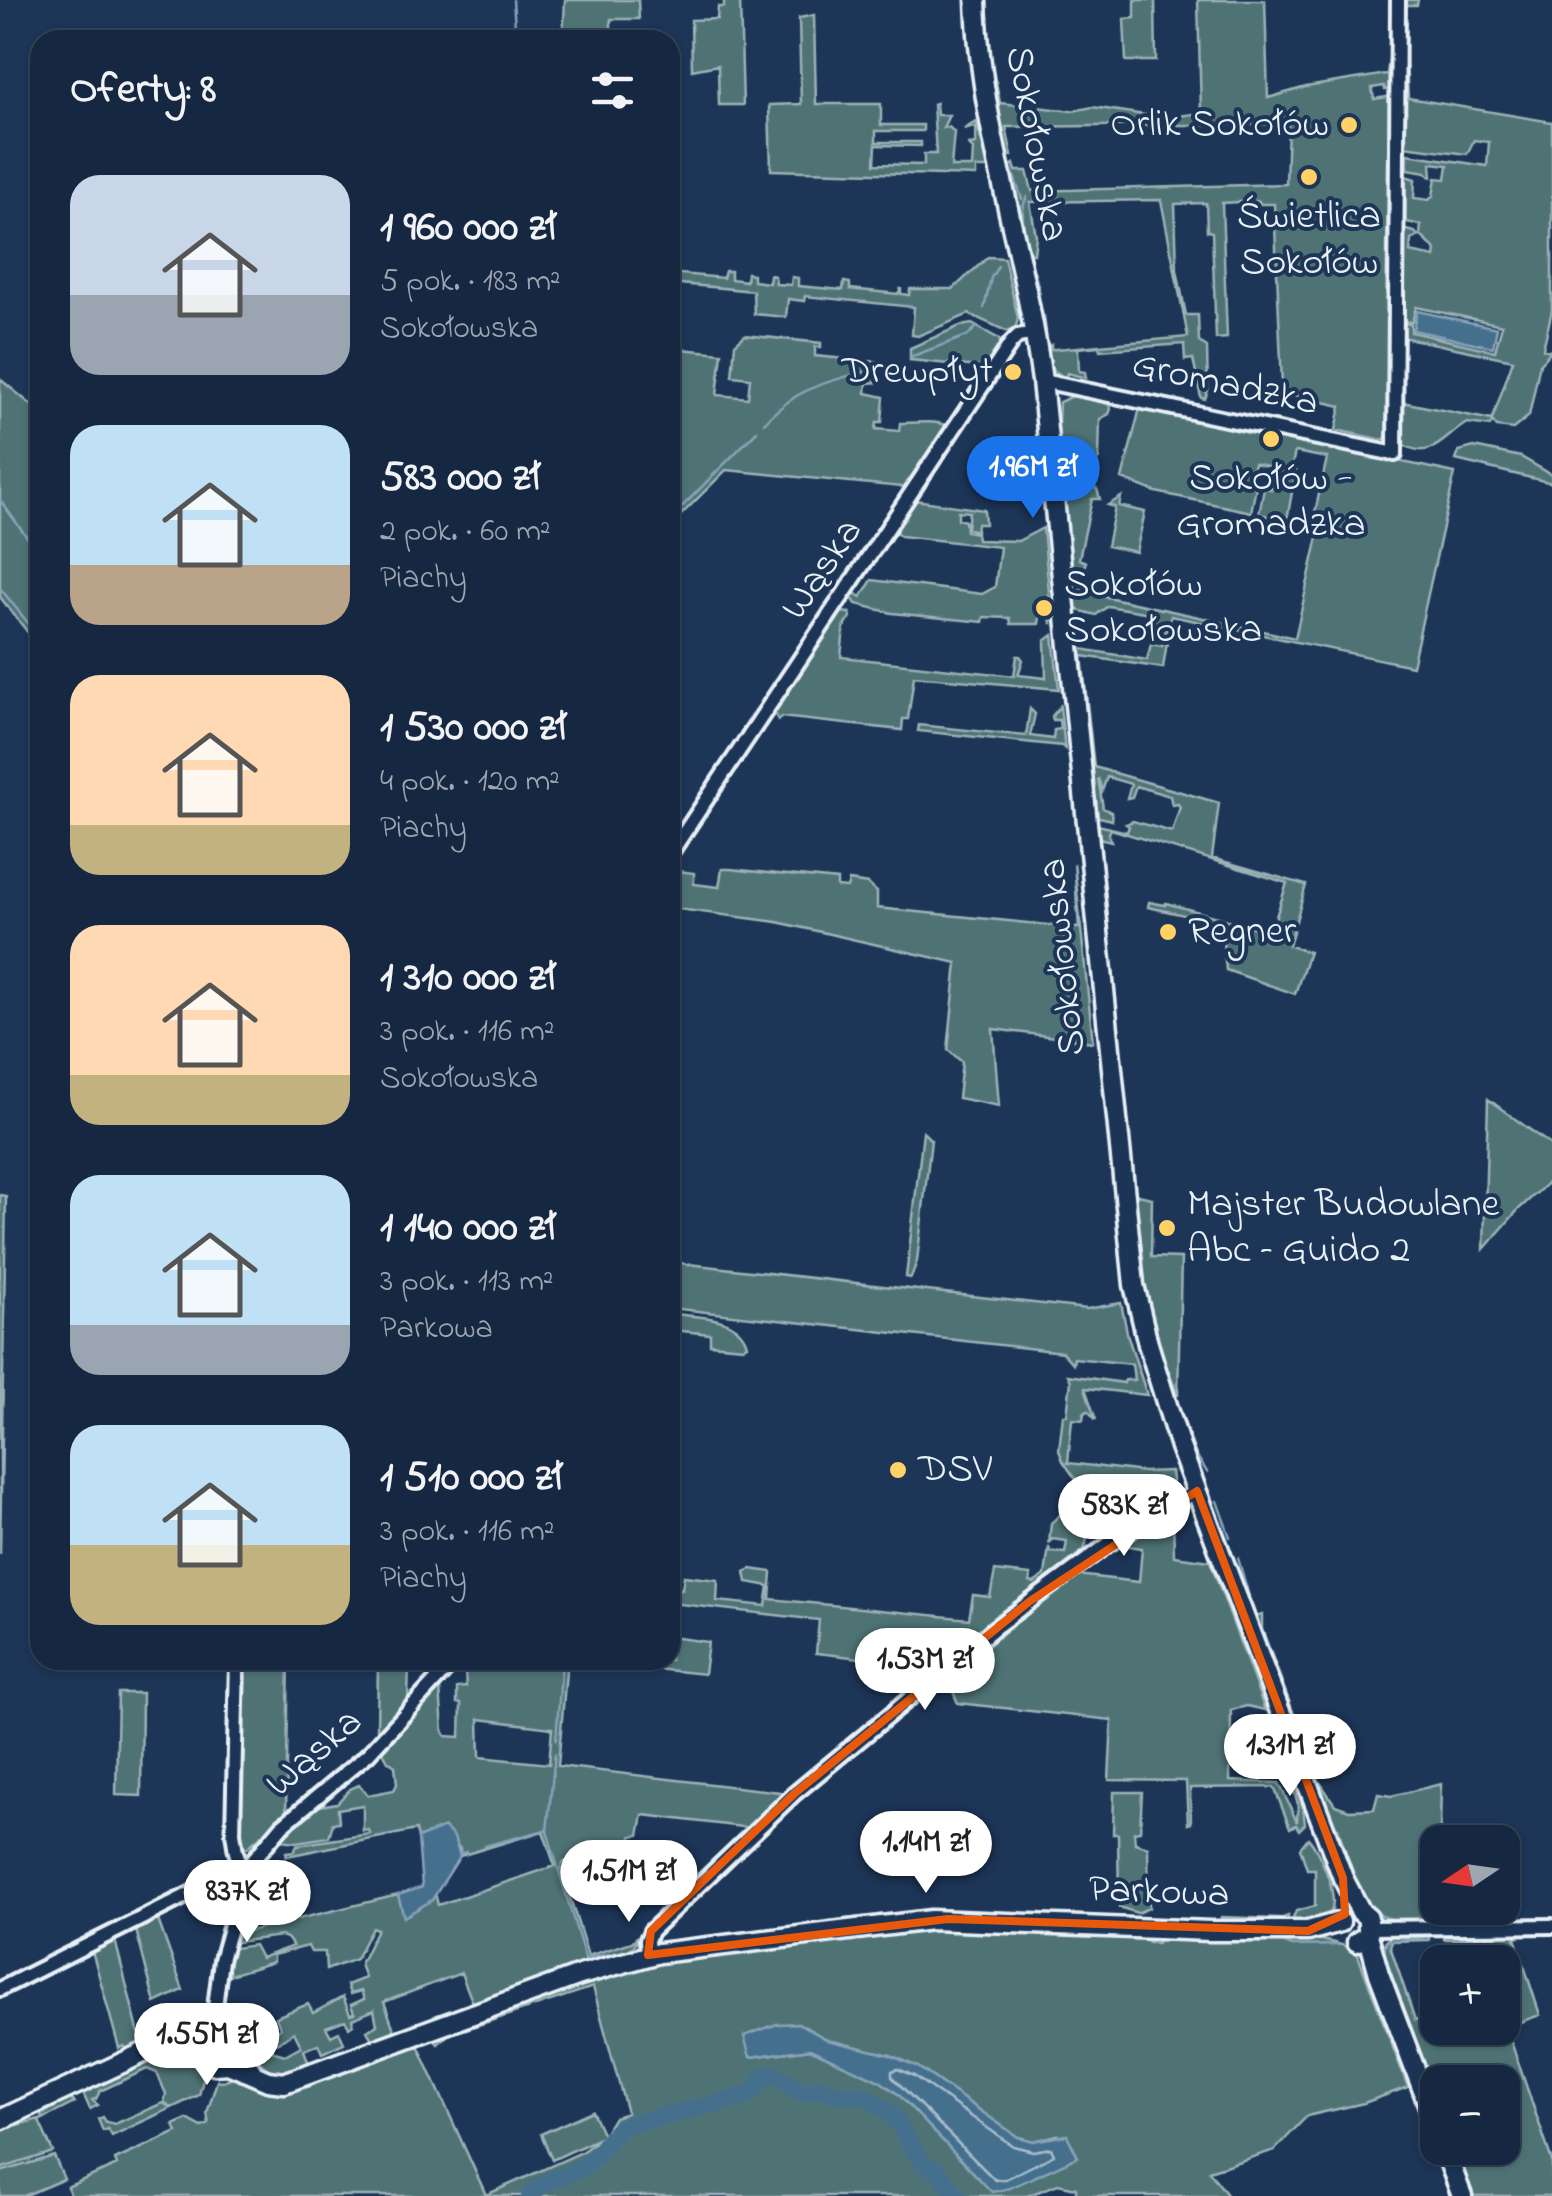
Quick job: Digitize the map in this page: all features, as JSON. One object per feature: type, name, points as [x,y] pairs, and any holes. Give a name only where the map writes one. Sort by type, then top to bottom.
[{"type":"street","name":"Sokołowska","points":[[976,0],[988,115],[1036,333],[1042,380],[1130,1262],[1148,1344],[1197,1491],[1343,1878],[1355,1927]]},
{"type":"street","name":"Gromadzka","points":[[1042,380],[1395,454],[1398,0]]},
{"type":"street","name":"Wąska","points":[[680,839],[1014,339],[1036,333]]},
{"type":"street","points":[[648,1954],[646,1942],[651,1931],[794,1794],[1019,1609],[1107,1545],[1197,1491]]},
{"type":"street","points":[[212,2043],[219,2016],[214,2012],[221,1960],[245,1876],[234,1832],[237,1670]]},
{"type":"street","name":"Wąska","points":[[245,1876],[268,1840],[368,1754],[446,1670]]},
{"type":"street","points":[[0,1989],[230,1874],[245,1876]]},
{"type":"street","name":"Parkowa","points":[[212,2043],[214,2065],[232,2059],[274,2083],[295,2081],[580,1975],[648,1954],[871,1925],[948,1919],[1182,1930],[1308,1930],[1318,1936],[1355,1927],[1552,1926]]},
{"type":"street","points":[[1355,1927],[1379,1974],[1420,2082]]},
{"type":"street","points":[[0,2120],[148,2050],[234,2044],[232,2059]]},
{"type":"street","points":[[1450,2165],[1462,2196]]},
{"type":"highlighted area","points":[[1197,1491],[1343,1878],[1345,1914],[1308,1931],[948,1919],[648,1955],[651,1931],[794,1794],[1030,1601]]},
{"type":"green space","points":[[565,0],[638,0],[639,19],[611,19],[611,30],[564,30]]},
{"type":"green space","points":[[724,0],[740,0],[743,105],[719,105],[718,65],[692,70],[691,20],[717,19],[718,7],[724,7]]},
{"type":"green space","points":[[1135,0],[1155,0],[1156,61],[1126,61],[1124,19],[1135,18]]},
{"type":"green space","points":[[1198,0],[1265,0],[1268,98],[1306,87],[1387,74],[1391,46],[1392,89],[1372,88],[1374,99],[1393,96],[1389,107],[1386,316],[1390,434],[1383,440],[1336,430],[1341,406],[1293,395],[1282,385],[1274,204],[1222,203],[1227,338],[1216,339],[1212,232],[1207,231],[1206,203],[1175,204],[1177,270],[1186,315],[1198,315],[1199,342],[1207,347],[1205,399],[1201,398],[1193,359],[1185,360],[1184,344],[1078,348],[1079,371],[1085,372],[1086,378],[1067,373],[1065,378],[1052,369],[1046,348],[1051,345],[1051,349],[1056,349],[1188,337],[1161,200],[1030,202],[1036,236],[1034,254],[1024,252],[1009,167],[1014,164],[1016,171],[1027,171],[1032,191],[1286,184],[1288,124],[1006,127],[1009,156],[1000,147],[991,84],[996,82],[1000,103],[1072,111],[1093,107],[1164,118],[1201,113]]},
{"type":"green space","points":[[1401,0],[1418,0],[1417,5],[1403,5],[1408,98],[1552,122],[1552,310],[1543,349],[1551,351],[1540,363],[1529,416],[1513,429],[1497,427],[1492,421],[1490,426],[1467,423],[1438,445],[1423,450],[1404,445],[1401,435],[1402,371],[1402,402],[1492,420],[1513,360],[1402,337],[1400,323],[1411,324],[1411,332],[1495,351],[1502,325],[1416,307],[1412,322],[1400,321],[1402,229],[1418,236],[1411,240],[1410,252],[1435,257],[1436,250],[1420,235],[1421,225],[1402,221],[1402,175],[1415,179],[1414,198],[1429,200],[1436,178],[1446,179],[1448,165],[1431,163],[1432,177],[1407,169],[1407,154],[1487,166],[1489,142],[1474,140],[1467,154],[1403,146]]},
{"type":"green space","points":[[814,15],[816,104],[881,104],[881,125],[923,125],[923,131],[876,131],[876,142],[921,142],[921,146],[876,145],[875,164],[924,165],[924,154],[936,154],[936,103],[937,115],[949,115],[943,128],[954,132],[951,167],[972,167],[973,149],[969,145],[976,144],[976,127],[964,129],[976,122],[989,168],[976,168],[976,176],[771,170],[769,105],[801,104],[799,18]]},
{"type":"green space","points":[[988,257],[1004,258],[1018,318],[1015,331],[1006,331],[969,314],[918,336],[912,335],[914,307],[805,296],[804,301],[788,299],[786,317],[754,314],[753,291],[680,284],[680,274],[723,278],[725,271],[731,271],[731,279],[746,281],[747,273],[753,274],[753,281],[769,283],[770,275],[775,276],[776,284],[791,285],[792,277],[798,278],[798,286],[843,290],[844,282],[850,283],[850,289],[898,294],[901,288],[901,294],[909,295],[910,289],[953,289]]},
{"type":"green space","points":[[972,324],[999,339],[1002,346],[988,368],[910,360],[910,348]]},
{"type":"green space","points":[[745,335],[821,343],[821,347],[815,347],[815,356],[878,362],[880,382],[867,383],[866,393],[884,397],[882,422],[877,422],[876,429],[899,431],[900,423],[926,422],[951,428],[912,488],[726,470],[680,516],[680,349],[722,353],[717,395],[748,398],[750,378],[732,376],[735,344]]},
{"type":"green space","points":[[0,379],[30,404],[30,635],[0,597]]},
{"type":"green space","points":[[1075,391],[1265,433],[1266,440],[1274,442],[1279,436],[1455,473],[1412,666],[1171,616],[1163,668],[1082,656],[1094,767],[1219,803],[1212,858],[1306,885],[1289,946],[1309,952],[1295,994],[1226,970],[1221,923],[1148,907],[1149,902],[1166,903],[1271,932],[1287,883],[1111,829],[1111,841],[1095,837],[1098,825],[1127,832],[1126,824],[1133,821],[1172,832],[1180,807],[1172,805],[1170,796],[1136,786],[1132,797],[1127,798],[1131,784],[1107,777],[1102,791],[1098,778],[1103,808],[1111,812],[1112,820],[1095,816],[1074,618],[1079,620],[1081,649],[1147,660],[1151,644],[1162,646],[1167,624],[1155,622],[1156,614],[1108,606],[1096,615],[1077,610],[1072,597],[1089,589],[1107,597],[1295,638],[1320,528],[1312,526],[1327,458],[1295,452],[1291,469],[1296,470],[1287,520],[1259,514],[1264,488],[1271,489],[1276,468],[1254,463],[1249,485],[1256,487],[1251,512],[1156,492],[1122,479],[1140,408],[1106,400],[1111,409],[1100,419],[1099,459],[1089,467],[1081,464],[1078,471],[1058,460],[1053,424],[1058,423],[1059,402]]},
{"type":"green space","points":[[1474,447],[1521,457],[1552,475],[1552,483],[1456,460],[1459,451]]},
{"type":"green space","points":[[1075,481],[1097,489],[1100,499],[1092,499],[1079,559],[1086,562],[1080,577],[1070,573],[1062,489]]},
{"type":"green space","points":[[1121,497],[1119,506],[1145,512],[1136,552],[1107,546],[1115,507],[1108,505]]},
{"type":"green space","points":[[915,500],[984,510],[985,524],[977,524],[976,531],[967,528],[969,512],[958,511],[958,519],[965,521],[966,531],[976,533],[977,540],[1018,541],[1043,528],[1052,624],[1049,617],[1040,616],[1039,624],[1011,624],[1010,618],[984,617],[983,622],[892,613],[856,604],[852,592],[861,597],[872,580],[982,594],[995,587],[1000,547],[901,536],[894,531]]},
{"type":"green space","points":[[839,612],[850,613],[851,617],[844,628],[841,657],[1014,676],[1020,656],[1023,660],[1018,675],[1046,678],[1045,641],[1053,635],[1059,689],[914,676],[908,719],[903,719],[902,730],[781,717],[778,720],[774,713],[777,704]]},
{"type":"green space","points":[[1060,706],[1065,749],[918,731],[919,725],[1026,736],[1030,709],[1035,714],[1030,736],[1053,739],[1054,730],[1060,729],[1059,720],[1052,716]]},
{"type":"green space","points":[[1074,863],[1093,1042],[993,1029],[999,1106],[958,1098],[962,1062],[948,1050],[957,963],[777,922],[680,909],[680,871],[694,873],[694,884],[719,887],[722,869],[837,880],[837,887],[847,888],[849,881],[868,884],[877,892],[877,908],[1079,928]]},
{"type":"green space","points":[[1488,1099],[1552,1146],[1552,1179],[1484,1249]]},
{"type":"green space","points":[[923,1132],[931,1140],[917,1261],[911,1278],[906,1277]]},
{"type":"green space","points":[[1129,1193],[1152,1198],[1151,1257],[1181,1258],[1178,1396],[1169,1371],[1163,1368],[1147,1317]]},
{"type":"green space","points":[[0,1195],[6,1196],[0,1554]]},
{"type":"green space","points":[[680,1263],[1087,1309],[1121,1303],[1147,1395],[1085,1388],[1096,1420],[1088,1411],[1083,1420],[1072,1419],[1068,1463],[1144,1472],[1171,1471],[1173,1490],[1165,1500],[1118,1528],[1097,1519],[1059,1450],[1063,1415],[1067,1415],[1071,1381],[1068,1375],[1124,1383],[1134,1380],[1132,1364],[1074,1358],[1073,1364],[1062,1352],[680,1309]]},
{"type":"green space","points":[[680,1315],[727,1323],[743,1335],[747,1345],[710,1344],[710,1334],[680,1331]]},
{"type":"green space","points":[[1063,1512],[1074,1516],[1085,1528],[1084,1550],[970,1637],[938,1667],[816,1653],[819,1620],[680,1604],[684,1576],[718,1580],[717,1601],[766,1606],[769,1586],[747,1582],[745,1572],[751,1569],[772,1572],[770,1599],[969,1619],[973,1595],[990,1597],[995,1571],[1031,1575],[1030,1582],[1034,1583],[1045,1575],[1049,1547],[1050,1552],[1065,1553],[1067,1541],[1052,1539],[1049,1544],[1051,1523]]},
{"type":"green space","points":[[1173,1512],[1174,1556],[1210,1561],[1265,1710],[1247,1706],[1231,1710],[1230,1781],[1279,1783],[1297,1822],[1298,1804],[1271,1723],[1303,1808],[1305,1824],[1299,1830],[1296,1825],[1290,1828],[1274,1787],[1190,1788],[1188,1824],[1186,1781],[1109,1780],[1112,1720],[958,1703],[954,1695],[954,1681],[973,1660],[1077,1575],[1139,1582],[1142,1548],[1122,1545]]},
{"type":"green space","points":[[1262,1615],[1262,1629],[1319,1781],[1335,1805],[1349,1810],[1374,1809],[1378,1794],[1391,1796],[1441,1784],[1440,1825],[1420,1825],[1420,1920],[1383,1920],[1363,1902],[1338,1828],[1333,1830],[1253,1618]]},
{"type":"green space","points":[[680,1638],[708,1642],[704,1674],[665,1670],[680,1670]]},
{"type":"green space","points":[[244,1670],[289,1670],[286,1814],[247,1848],[240,1845]]},
{"type":"green space","points":[[378,1670],[409,1670],[408,1702],[377,1731]]},
{"type":"green space","points":[[465,1670],[566,1670],[558,1766],[786,1795],[770,1811],[764,1810],[750,1828],[643,1815],[639,1835],[632,1836],[631,1865],[564,1862],[561,1868],[588,1956],[632,1942],[640,1934],[634,1946],[624,1953],[474,2006],[461,1973],[384,2002],[396,2035],[374,2043],[367,2031],[377,2025],[374,2010],[352,2019],[349,2027],[345,2020],[326,2027],[331,2036],[339,2032],[344,2043],[322,2053],[318,2044],[304,2050],[309,2064],[320,2063],[293,2074],[274,2075],[254,2057],[268,2050],[285,2055],[301,2046],[294,2032],[278,2042],[248,2050],[237,2036],[247,2032],[252,2041],[280,2028],[276,2017],[308,2004],[313,2013],[343,1997],[350,2014],[354,2013],[351,2005],[364,1999],[361,1991],[350,1994],[347,1985],[365,1978],[360,1964],[377,1929],[372,1927],[356,1959],[326,1970],[325,1952],[311,1952],[308,1946],[273,1955],[273,1962],[230,1975],[228,1966],[234,1948],[254,1945],[261,1958],[293,1946],[281,1936],[236,1942],[236,1934],[398,1895],[404,1916],[435,1893],[438,1905],[555,1866],[543,1831],[460,1856],[460,1849],[444,1828],[418,1838],[416,1830],[287,1856],[286,1852],[294,1851],[297,1845],[370,1834],[369,1830],[363,1831],[363,1805],[338,1809],[339,1822],[333,1823],[329,1837],[297,1842],[279,1838],[314,1807],[337,1803],[359,1785],[368,1795],[394,1790],[395,1766],[382,1750],[440,1688],[443,1731],[446,1736],[460,1737],[461,1704],[457,1703],[457,1688],[466,1687]],"holes":[[[479,1719],[552,1728],[549,1764],[480,1757]]]},
{"type":"green space","points":[[118,1693],[142,1693],[141,1796],[116,1795]]},
{"type":"green space","points":[[1114,1792],[1142,1792],[1140,1831],[1134,1832],[1135,1843],[1148,1847],[1149,1908],[1137,1913],[1119,1907]]},
{"type":"green space","points":[[1308,1838],[1330,1883],[1333,1903],[1325,1919],[1320,1923],[1221,1921],[1221,1917],[1288,1916],[1288,1921],[1292,1921],[1296,1911],[1315,1906],[1315,1869],[1307,1869],[1300,1848]]},
{"type":"green space","points":[[156,1914],[183,1990],[155,2003],[135,1926]]},
{"type":"green space","points":[[919,1925],[1147,1934],[1147,1942],[1157,1943],[1159,1935],[1260,1934],[1310,1938],[1356,1950],[1408,2087],[1364,2103],[1307,2116],[1275,2150],[1209,2171],[1228,2196],[1076,2196],[1076,2188],[1058,2184],[1027,2196],[71,2196],[67,2187],[177,2132],[174,2125],[187,2119],[202,2127],[209,2124],[207,2113],[217,2081],[237,2077],[268,2087],[413,2042],[418,2045],[486,2195],[580,2153],[602,2137],[552,2160],[541,2134],[592,2111],[603,2135],[614,2117],[627,2113],[593,1987],[448,2035],[438,2044],[431,2036],[634,1963]],"holes":[[[798,2023],[828,2040],[890,2055],[918,2067],[1018,2137],[1033,2141],[1057,2135],[1022,2178],[992,2192],[898,2094],[880,2081],[810,2049],[750,2057]]]},
{"type":"green space","points":[[1519,1931],[1515,1938],[1517,1945],[1478,1945],[1476,1939],[1486,1938],[1486,1932]]},
{"type":"green space","points":[[1445,1932],[1476,1932],[1476,1939],[1444,1939]]},
{"type":"green space","points":[[1428,1933],[1429,1940],[1392,1941],[1390,1946],[1415,2020],[1420,2018],[1420,2045],[1512,2045],[1519,2065],[1424,2065],[1381,1948],[1392,1934]]},
{"type":"green space","points":[[114,1936],[138,2030],[141,2036],[153,2032],[155,2037],[127,2049],[119,2048],[91,1947]]},
{"type":"green space","points":[[1520,1953],[1540,2015],[1520,2022]]},
{"type":"green space","points":[[157,2055],[189,2059],[204,2076],[199,2095],[112,2136],[108,2129],[103,2131],[98,2119],[103,2117],[115,2124],[163,2103],[171,2108],[164,2102],[166,2094],[157,2073],[147,2069],[100,2091],[92,2100],[98,2105],[90,2109],[81,2089]]},
{"type":"green space","points":[[1520,2068],[1552,2161],[1552,2196],[1472,2196],[1460,2165],[1520,2165]]},
{"type":"green space","points":[[69,2097],[74,2103],[39,2121],[53,2152],[0,2169],[0,2130],[43,2118]]},
{"type":"green space","points":[[54,2156],[64,2179],[24,2196],[0,2196],[0,2172]]},
{"type":"water","points":[[1417,311],[1497,328],[1493,347],[1413,330]]},
{"type":"water","points":[[444,1827],[454,1837],[460,1856],[432,1900],[404,1917],[398,1895],[422,1887],[418,1838]]},
{"type":"water","points":[[798,2023],[828,2040],[890,2055],[918,2067],[1018,2137],[1033,2141],[1067,2135],[1078,2157],[1010,2188],[992,2192],[898,2094],[880,2081],[810,2049],[750,2057],[744,2036],[777,2024]]},
{"type":"waterway","points":[[513,0],[515,30]]},
{"type":"waterway","points":[[985,0],[991,71]]},
{"type":"waterway","points":[[993,84],[1007,152]]},
{"type":"waterway","points":[[1011,168],[1022,199]]},
{"type":"waterway","points":[[1027,197],[1023,224],[1030,253]]},
{"type":"waterway","points":[[984,308],[998,266]]},
{"type":"waterway","points":[[1034,271],[1040,293]]},
{"type":"waterway","points":[[1044,316],[1046,332]]},
{"type":"waterway","points":[[910,357],[967,336],[977,327]]},
{"type":"waterway","points":[[764,423],[803,392],[878,368]]},
{"type":"waterway","points":[[1058,426],[1061,458]]},
{"type":"waterway","points":[[680,509],[757,431]]},
{"type":"waterway","points":[[1064,490],[1071,571]]},
{"type":"waterway","points":[[0,500],[30,541]]},
{"type":"waterway","points":[[0,588],[30,626]]},
{"type":"waterway","points":[[1074,596],[1075,607]]},
{"type":"waterway","points":[[1076,620],[1095,810]]},
{"type":"waterway","points":[[1142,1275],[1148,1306]]},
{"type":"waterway","points":[[1151,1319],[1159,1350]]},
{"type":"waterway","points":[[1170,1383],[1196,1455],[1207,1472]]},
{"type":"waterway","points":[[1217,1501],[1230,1537]]},
{"type":"waterway","points":[[1238,1558],[1249,1596]]},
{"type":"waterway","points":[[556,1740],[561,1670]]},
{"type":"waterway","points":[[1286,1697],[1325,1800]]},
{"type":"waterway","points":[[555,1754],[547,1831],[587,1965]]},
{"type":"waterway","points":[[1328,1808],[1336,1828]]},
{"type":"waterway","points":[[485,1846],[545,1830]]},
{"type":"waterway","points":[[460,1854],[466,1852]]},
{"type":"waterway","points":[[1359,1887],[1371,1908],[1392,1919]]},
{"type":"waterway","points":[[924,1910],[1104,1917]]},
{"type":"waterway","points":[[879,1915],[910,1912]]},
{"type":"waterway","points":[[828,1921],[864,1917]]},
{"type":"waterway","points":[[762,1930],[816,1923]]},
{"type":"waterway","points":[[668,1943],[751,1931]]},
{"type":"waterway","points":[[1534,1934],[1552,1933]]},
{"type":"waterway","points":[[1486,1936],[1518,1934]]},
{"type":"waterway","points":[[1127,1936],[1145,1938]]},
{"type":"waterway","points":[[1448,1936],[1475,1937]]},
{"type":"waterway","points":[[1388,1941],[1425,1937]]},
{"type":"waterway","points":[[1160,1938],[1173,1938]]},
{"type":"waterway","points":[[1276,1939],[1292,1946],[1338,1945]]},
{"type":"waterway","points":[[1383,1954],[1387,1941]]},
{"type":"waterway","points":[[623,1951],[629,1950]]},
{"type":"waterway","points":[[585,1959],[620,1952]]},
{"type":"waterway","points":[[569,1988],[599,1979]]},
{"type":"waterway","points":[[530,2196],[548,2181],[586,2165],[624,2125],[745,2097],[771,2073],[803,2093],[822,2088],[837,2094],[864,2096],[892,2114],[922,2163],[937,2170],[957,2196]]},
{"type":"place","name":"Orlik Sokołów","points":[[1349,125]]},
{"type":"place","name":"Świetlica Sokołów","points":[[1309,177]]},
{"type":"place","name":"Drewpłyt","points":[[1013,372]]},
{"type":"place","name":"Sokołów - Gromadzka","points":[[1271,439]]},
{"type":"place","name":"Sokołów Sokołowska","points":[[1044,608]]},
{"type":"place","name":"Regner","points":[[1168,932]]},
{"type":"place","name":"Majster Budowlane Abc – Guido 2","points":[[1167,1228]]},
{"type":"place","name":"DSV","points":[[898,1470]]}]
